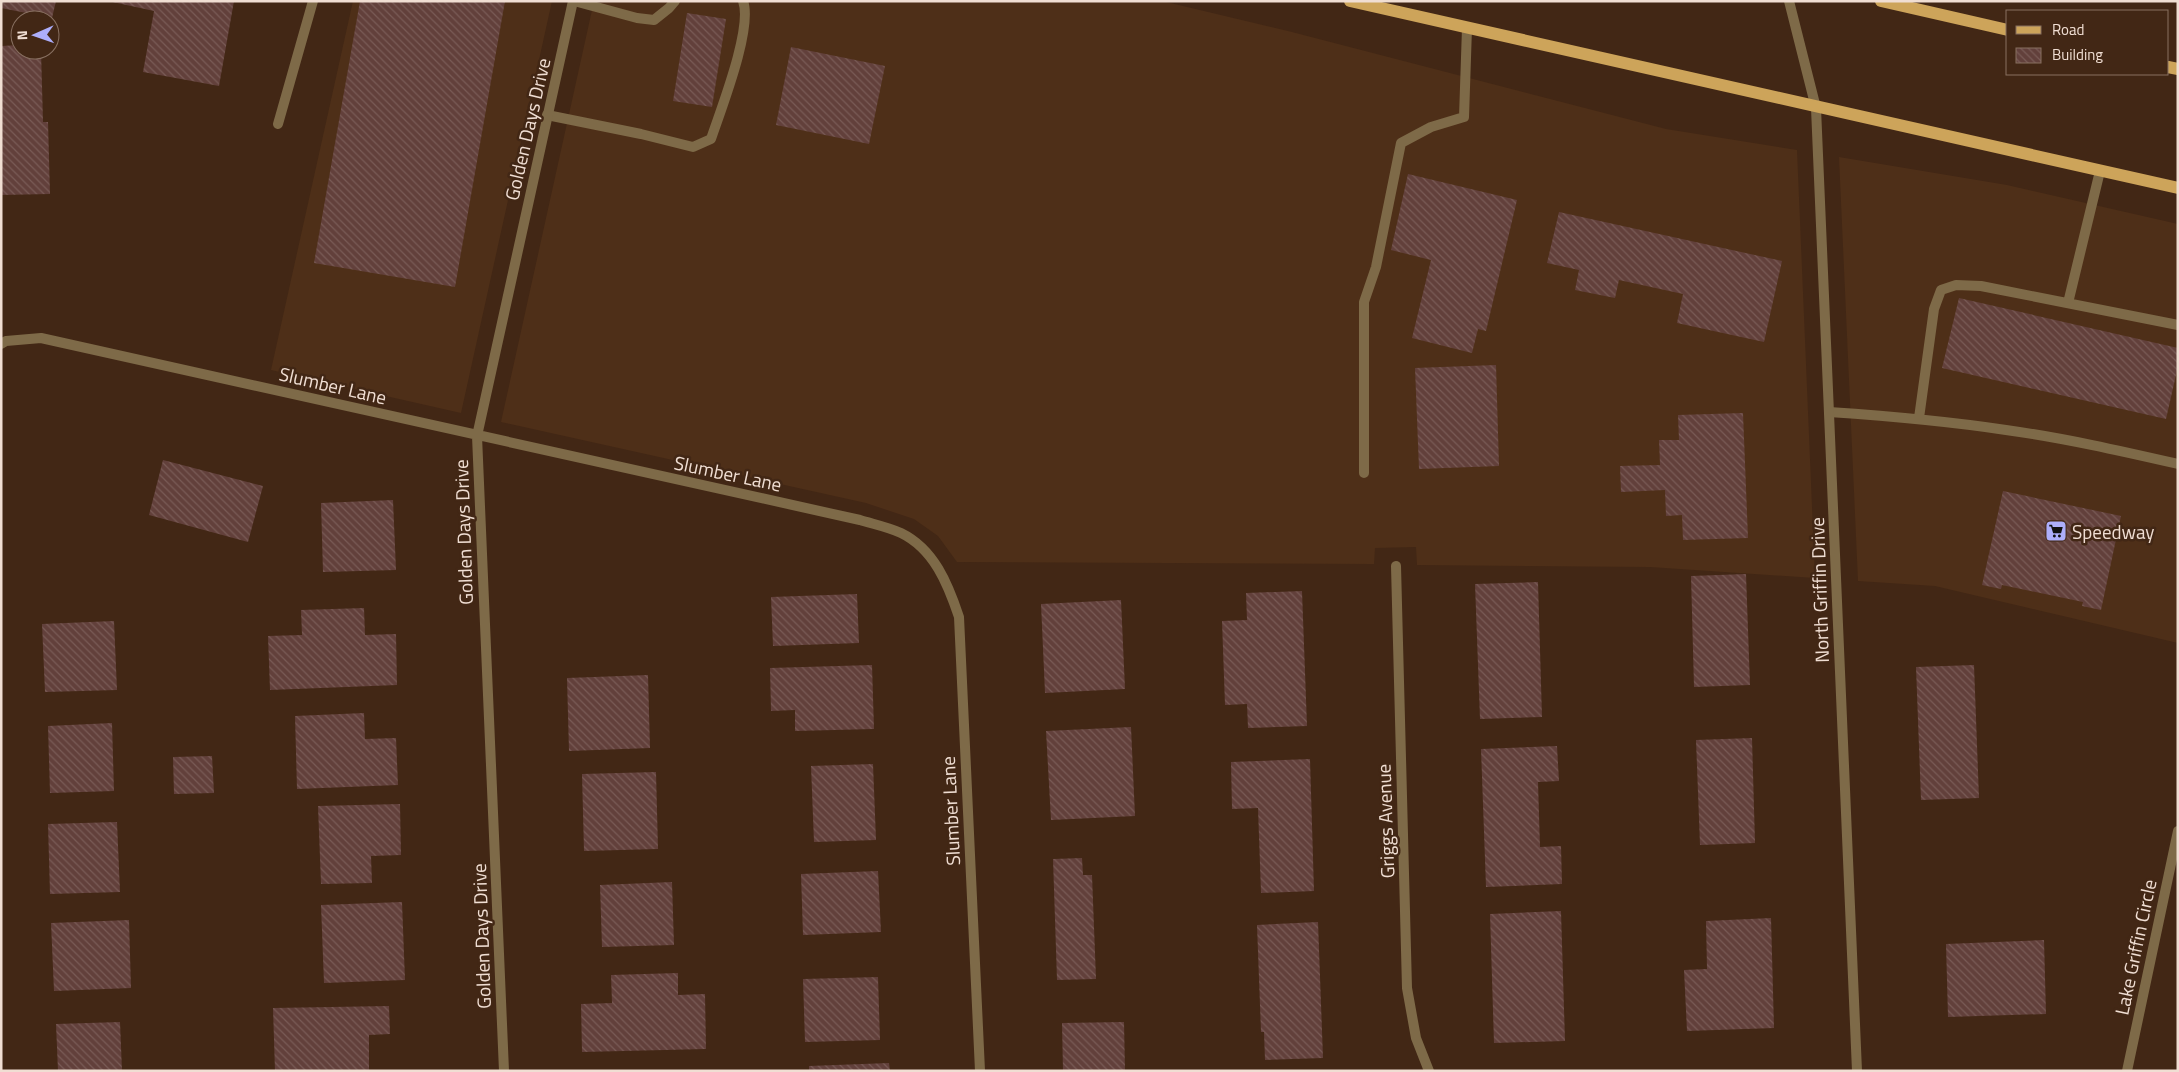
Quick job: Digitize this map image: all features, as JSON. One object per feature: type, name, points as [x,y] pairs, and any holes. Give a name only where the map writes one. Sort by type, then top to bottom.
[{"type":"main road","points":[[1350,1],[1816,108],[2178,188]]},
{"type":"main road","points":[[1881,1],[2006,30]]},
{"type":"street","points":[[278,124],[313,1]]},
{"type":"street","points":[[574,1],[637,18],[654,20],[670,8],[675,1]]},
{"type":"street","name":"Golden Days Drive","points":[[504,1071],[477,436],[547,115],[574,1]]},
{"type":"street","points":[[547,115],[641,134],[693,147],[711,139],[744,35],[745,6],[743,1]]},
{"type":"street","name":"North Griffin Drive","points":[[1789,1],[1816,108],[1858,1071]]},
{"type":"street","points":[[1364,474],[1364,302],[1376,268],[1401,143],[1432,127],[1464,117],[1467,28]]},
{"type":"street","points":[[2068,303],[2100,171]]},
{"type":"street","points":[[1919,418],[1934,309],[1941,290],[1956,286],[1981,286],[2178,325]]},
{"type":"street","name":"Slumber Lane","points":[[1,344],[6,341],[41,338],[860,520],[901,533],[925,550],[947,582],[959,617],[980,1071]]},
{"type":"street","points":[[1829,412],[1919,418],[2008,430],[2088,444],[2178,464]]},
{"type":"street","name":"Griggs Avenue","points":[[1396,566],[1407,988],[1416,1038],[1429,1071]]},
{"type":"street","name":"Lake Griffin Circle","points":[[2127,1071],[2178,830]]},
{"type":"shaded area","points":[[353,1],[552,1],[461,413],[271,370]]},
{"type":"shaded area","points":[[594,1],[1162,1],[1288,31],[1666,129],[1797,150],[1815,578],[1650,567],[1417,565],[1416,547],[1375,548],[1374,564],[957,562],[938,536],[914,519],[866,503],[501,422]]},
{"type":"shaded area","points":[[1839,157],[2007,185],[2178,224],[2178,643],[1935,586],[1858,581]]},
{"type":"building","points":[[1,1],[56,1],[54,10],[11,10],[1,8]]},
{"type":"building","points":[[108,1],[234,1],[219,86],[143,72],[154,11]]},
{"type":"building","points":[[360,1],[505,1],[455,287],[314,263]]},
{"type":"building","points":[[687,13],[726,19],[712,107],[673,101]]},
{"type":"building","points":[[1,46],[10,46],[10,60],[41,60],[43,122],[48,122],[50,194],[1,195]]},
{"type":"building","points":[[791,47],[885,66],[869,144],[776,125]]},
{"type":"building","points":[[1408,174],[1517,200],[1486,331],[1478,329],[1472,353],[1412,338],[1431,260],[1391,250]]},
{"type":"building","points":[[1559,212],[1782,261],[1764,342],[1677,323],[1683,294],[1619,280],[1615,298],[1575,290],[1579,270],[1547,263]]},
{"type":"building","points":[[1959,298],[2178,348],[2178,366],[2166,419],[1942,368]]},
{"type":"building","points":[[1496,365],[1499,466],[1419,469],[1415,368]]},
{"type":"building","points":[[1743,413],[1748,538],[1683,540],[1682,515],[1666,516],[1665,490],[1621,492],[1620,466],[1660,465],[1659,440],[1679,440],[1678,415]]},
{"type":"building","points":[[163,460],[263,486],[248,542],[149,515]]},
{"type":"building","points":[[2003,491],[2121,516],[2101,610],[2082,606],[2083,602],[2002,585],[2001,589],[1982,585]]},
{"type":"building","points":[[393,500],[396,570],[323,572],[321,503]]},
{"type":"building","points":[[1746,574],[1750,685],[1694,687],[1691,576]]},
{"type":"building","points":[[1538,582],[1542,717],[1480,719],[1475,584]]},
{"type":"building","points":[[1302,591],[1307,726],[1248,728],[1247,704],[1225,705],[1222,621],[1247,620],[1246,593]]},
{"type":"building","points":[[857,594],[859,643],[773,646],[771,597]]},
{"type":"building","points":[[1121,600],[1125,689],[1045,693],[1041,604]]},
{"type":"building","points":[[364,608],[365,635],[396,634],[397,685],[270,690],[268,636],[302,635],[301,610]]},
{"type":"building","points":[[114,621],[117,690],[45,692],[42,624]]},
{"type":"building","points":[[872,665],[874,729],[795,731],[795,710],[771,711],[770,668]]},
{"type":"building","points":[[1974,665],[1979,798],[1921,800],[1916,667]]},
{"type":"building","points":[[648,675],[650,748],[569,751],[567,678]]},
{"type":"building","points":[[364,713],[365,739],[396,738],[398,785],[297,789],[295,716]]},
{"type":"building","points":[[112,723],[114,791],[50,793],[48,726]]},
{"type":"building","points":[[1131,727],[1135,816],[1051,820],[1046,731]]},
{"type":"building","points":[[1752,738],[1755,843],[1700,845],[1696,740]]},
{"type":"building","points":[[1557,746],[1559,781],[1538,782],[1540,847],[1561,846],[1562,884],[1486,887],[1481,749]]},
{"type":"building","points":[[212,756],[214,793],[174,794],[173,757]]},
{"type":"building","points":[[1310,759],[1314,891],[1261,893],[1258,808],[1232,809],[1231,762]]},
{"type":"building","points":[[873,764],[876,840],[814,842],[811,766]]},
{"type":"building","points":[[656,772],[658,849],[584,851],[582,774]]},
{"type":"building","points":[[400,804],[401,855],[371,856],[372,883],[321,884],[318,806]]},
{"type":"building","points":[[117,822],[120,892],[50,894],[48,824]]},
{"type":"building","points":[[1082,858],[1083,875],[1092,875],[1096,979],[1057,980],[1053,859]]},
{"type":"building","points":[[878,871],[881,932],[803,935],[801,874]]},
{"type":"building","points":[[672,882],[674,945],[602,947],[600,885]]},
{"type":"building","points":[[402,902],[405,980],[324,983],[321,905]]},
{"type":"building","points":[[1561,911],[1565,1041],[1494,1043],[1490,914]]},
{"type":"building","points":[[1771,918],[1774,1028],[1687,1031],[1684,970],[1707,969],[1706,921]]},
{"type":"building","points":[[129,920],[131,988],[54,991],[51,923]]},
{"type":"building","points":[[1318,922],[1323,1058],[1265,1060],[1264,1032],[1261,1032],[1257,925]]},
{"type":"building","points":[[2044,940],[2046,1014],[1948,1017],[1946,944]]},
{"type":"building","points":[[678,973],[678,995],[705,994],[706,1049],[582,1052],[581,1004],[612,1003],[611,975]]},
{"type":"building","points":[[878,977],[880,1040],[805,1042],[803,979]]},
{"type":"building","points":[[389,1006],[390,1034],[369,1035],[369,1071],[275,1071],[273,1008]]},
{"type":"building","points":[[120,1022],[122,1071],[58,1071],[56,1024]]},
{"type":"building","points":[[1124,1022],[1125,1071],[1063,1071],[1062,1023]]},
{"type":"building","points":[[889,1063],[890,1071],[809,1071],[809,1066]]},
{"type":"place","name":"Speedway","points":[[2056,531]]}]
